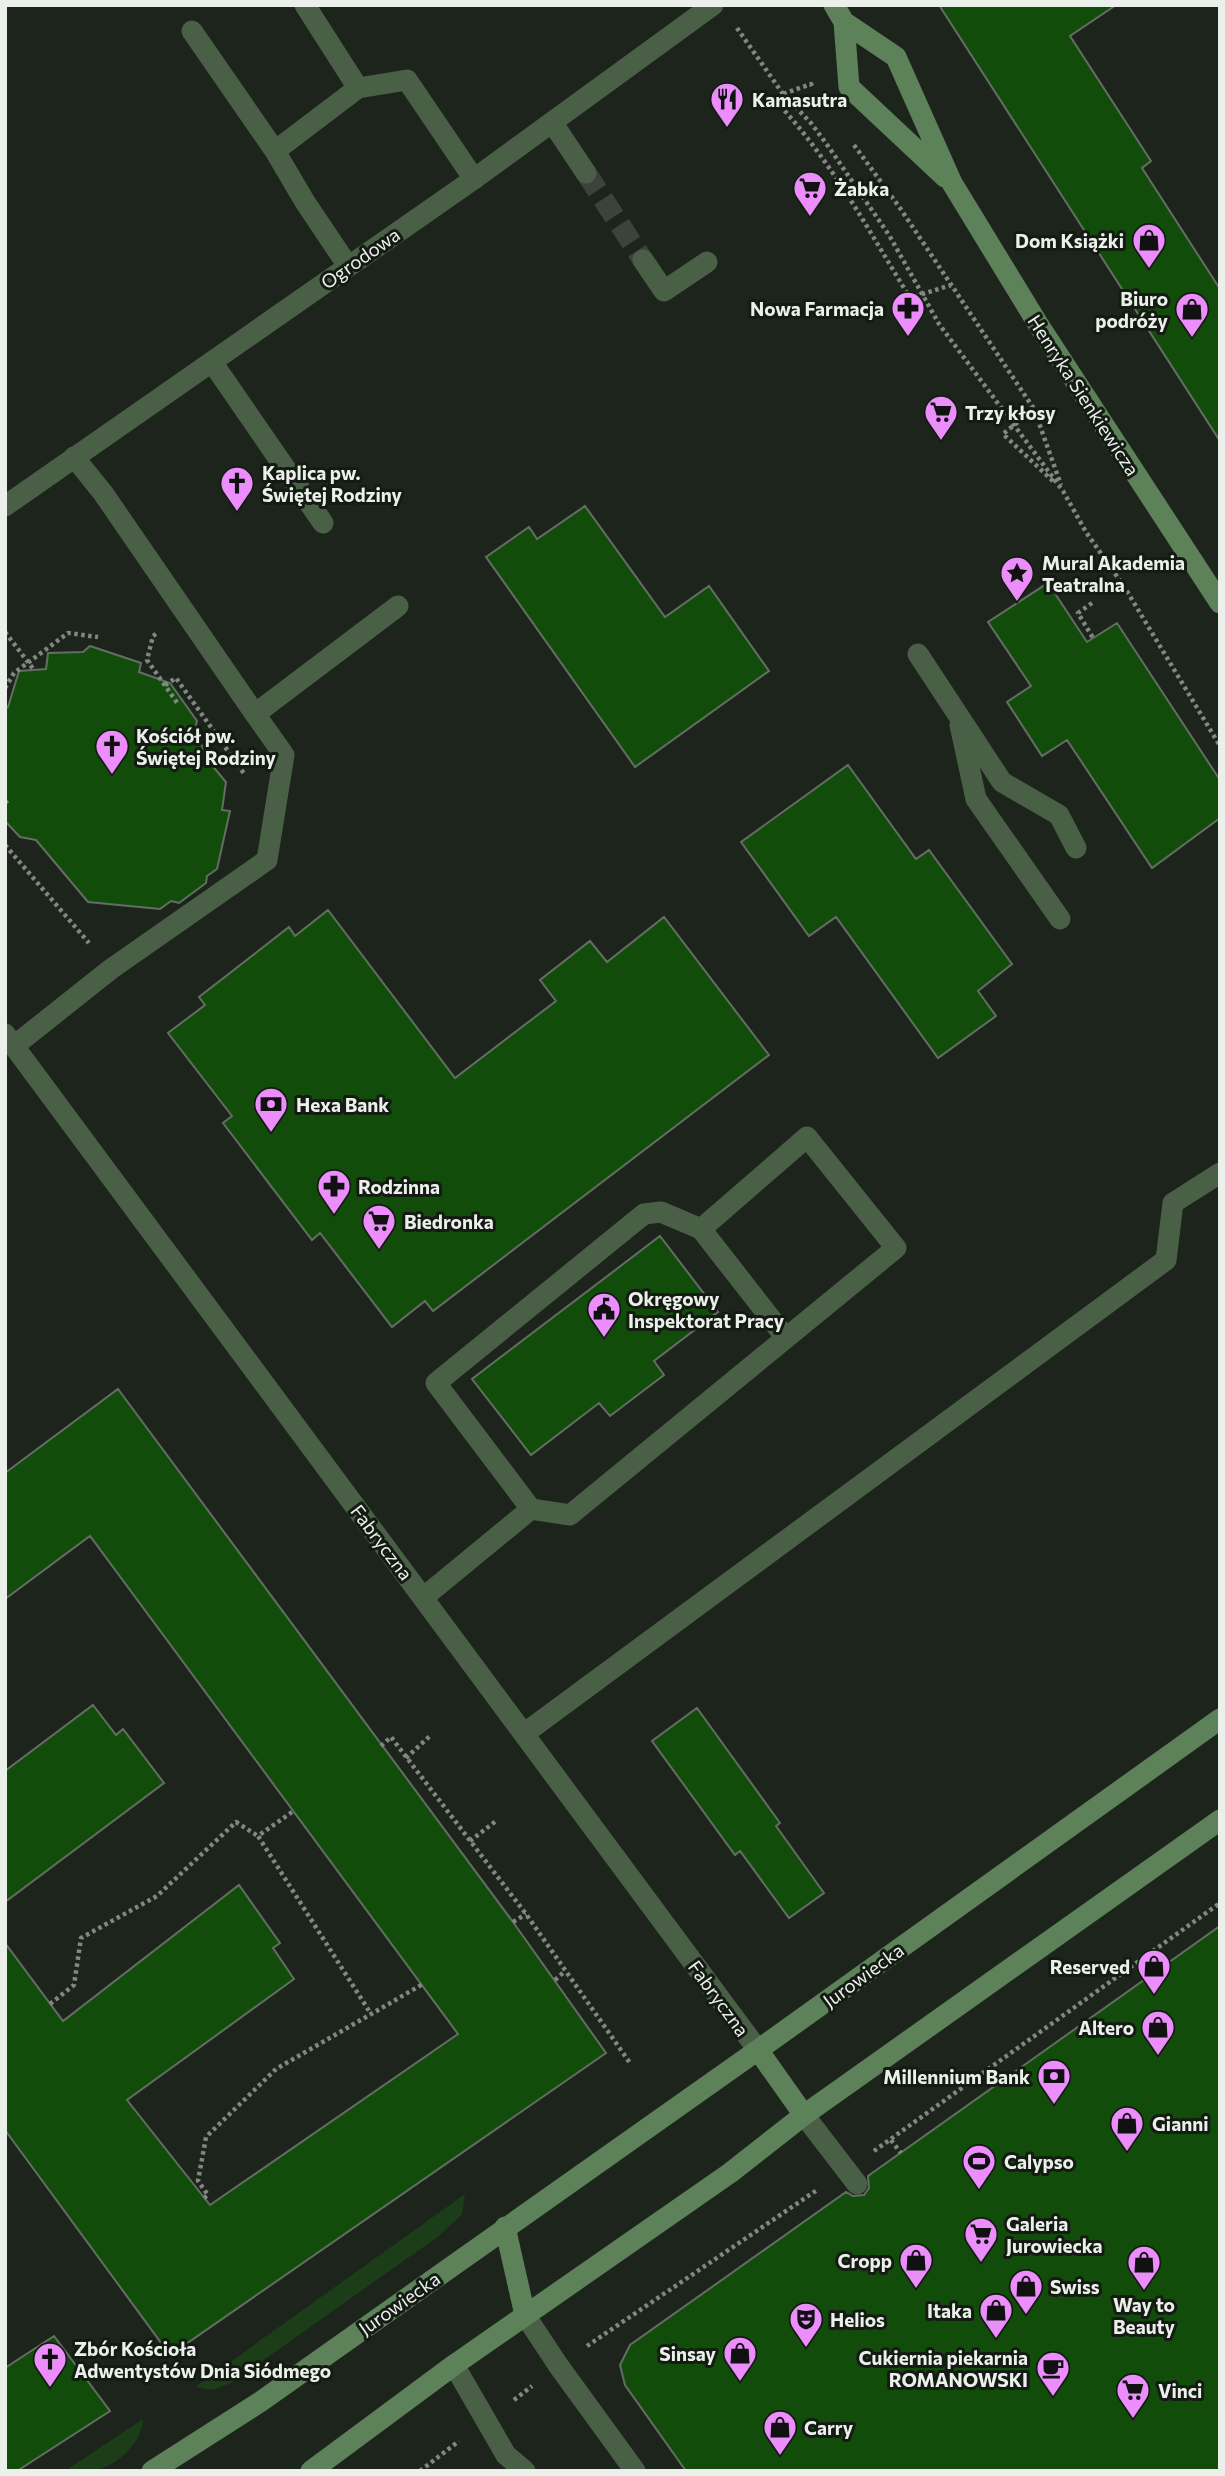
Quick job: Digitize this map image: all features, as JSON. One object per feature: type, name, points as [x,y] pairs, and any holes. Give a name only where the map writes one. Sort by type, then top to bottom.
[{"type":"street","points":[[305,5],[358,88]]},
{"type":"street","name":"Ogrodowa","points":[[5,506],[474,179],[713,5]]},
{"type":"street","name":"Henryka Sienkiewicza","points":[[839,13],[849,87],[952,183]]},
{"type":"street","name":"Henryka Sienkiewicza","points":[[839,13],[895,57],[952,183],[1038,324],[1220,603]]},
{"type":"street","points":[[192,31],[275,151],[348,267]]},
{"type":"street","points":[[275,151],[358,88],[407,80],[474,179]]},
{"type":"street","points":[[552,122],[586,173]]},
{"type":"street","points":[[643,260],[664,292],[707,262]]},
{"type":"street","points":[[212,362],[323,523]]},
{"type":"street","points":[[10,1040],[267,860],[284,755],[103,493],[74,457]]},
{"type":"street","points":[[255,714],[398,606]]},
{"type":"street","points":[[918,654],[1002,782],[1059,814],[1076,848]]},
{"type":"street","points":[[957,712],[976,799],[1060,919]]},
{"type":"street","name":"Fabryczna","points":[[10,1040],[758,2050]]},
{"type":"street","points":[[701,1229],[807,1137],[896,1248],[570,1515],[531,1509],[436,1383],[645,1214],[661,1212],[701,1229],[786,1338]]},
{"type":"street","points":[[525,1733],[1166,1260],[1173,1203],[1220,1173]]},
{"type":"street","points":[[424,1597],[531,1509]]},
{"type":"street","name":"Jurowiecka","points":[[152,2471],[260,2402],[1220,1719]]},
{"type":"street","points":[[311,2471],[454,2365],[730,2173],[804,2116],[1220,1820]]},
{"type":"street","points":[[758,2050],[804,2116],[857,2184]]},
{"type":"street","points":[[505,2227],[525,2315],[635,2471]]},
{"type":"street","points":[[454,2365],[506,2455],[525,2471]]},
{"type":"path","points":[[740,32],[783,94],[811,123],[828,146],[889,234],[922,294],[968,365],[1063,491],[1220,746]]},
{"type":"path","points":[[783,94],[811,84],[818,94]]},
{"type":"path","points":[[783,94],[783,110],[804,133],[841,186],[910,298],[951,285]]},
{"type":"path","points":[[847,135],[900,208],[1034,409],[1063,491]]},
{"type":"path","points":[[1034,409],[1003,435],[1063,491]]},
{"type":"path","points":[[1093,603],[1078,614],[1093,638]]},
{"type":"path","points":[[5,632],[34,670]]},
{"type":"path","points":[[5,688],[14,673],[68,633],[98,637]]},
{"type":"path","points":[[153,636],[147,660],[178,704]]},
{"type":"path","points":[[5,845],[111,969]]},
{"type":"path","points":[[406,1758],[431,1735]]},
{"type":"path","points":[[381,1746],[391,1737],[526,1914],[631,2063]]},
{"type":"path","points":[[258,1836],[292,1812]]},
{"type":"path","points":[[470,1841],[496,1821]]},
{"type":"path","points":[[50,2004],[74,1985],[81,1938],[157,1896],[236,1822],[258,1836],[371,2014]]},
{"type":"path","points":[[901,2153],[891,2140],[1220,1903]]},
{"type":"path","points":[[513,1922],[526,1914]]},
{"type":"path","points":[[555,1980],[565,1971]]},
{"type":"path","points":[[204,2198],[208,2195],[198,2181],[206,2137],[276,2069],[423,1984]]},
{"type":"path","points":[[558,2365],[765,2226]]},
{"type":"green space","points":[[465,2194],[462,2214],[439,2236],[231,2383],[213,2390],[195,2387]]},
{"type":"green space","points":[[143,2419],[139,2436],[129,2450],[115,2462],[94,2471],[65,2471]]},
{"type":"building","points":[[939,5],[1116,5],[1070,36],[1151,161],[1142,168],[1220,289],[1220,441]]},
{"type":"building","points":[[585,506],[665,617],[709,586],[769,671],[635,767],[486,557],[529,527],[537,539]]},
{"type":"building","points":[[1048,583],[1087,642],[1117,623],[1220,780],[1220,818],[1152,868],[1067,740],[1042,756],[1007,702],[1031,686],[988,622]]},
{"type":"building","name":"Kościół pw. Świętej Rodziny","points":[[90,646],[141,663],[139,672],[170,683],[197,721],[195,728],[204,751],[226,782],[222,810],[230,811],[217,869],[207,876],[206,883],[179,903],[171,901],[160,909],[88,902],[36,840],[20,837],[5,821],[5,709],[8,707],[19,671],[46,669],[48,653],[83,652]]},
{"type":"building","points":[[848,765],[916,859],[929,850],[1012,964],[978,991],[996,1016],[938,1058],[836,917],[809,936],[741,842]]},
{"type":"building","points":[[328,910],[455,1078],[556,1001],[540,980],[590,941],[607,962],[664,917],[769,1055],[433,1311],[425,1301],[392,1327],[320,1233],[312,1240],[223,1123],[232,1116],[168,1033],[205,1005],[199,997],[289,927],[295,936]]},
{"type":"building","name":"Okręgowy Inspektorat Pracy","points":[[660,1236],[718,1312],[654,1361],[664,1375],[610,1416],[599,1403],[531,1455],[472,1379]]},
{"type":"building","points":[[118,1389],[513,1922],[606,2053],[170,2355],[5,2130],[5,1943],[63,2021],[239,1885],[280,1943],[273,1948],[294,1979],[127,2100],[210,2205],[458,2034],[90,1536],[5,1599],[5,1473]]},
{"type":"building","points":[[93,1705],[116,1735],[123,1729],[164,1783],[5,1902],[5,1771]]},
{"type":"building","points":[[697,1708],[780,1823],[776,1826],[824,1893],[789,1918],[740,1851],[735,1855],[652,1741]]},
{"type":"building","name":"Galeria Jurowiecka","points":[[1220,1926],[1220,2471],[686,2471],[625,2385],[620,2365],[630,2345],[846,2192],[853,2196],[864,2195],[869,2188],[868,2176]]},
{"type":"building","name":"Zbór Kościoła Adwentystów Dnia Siódmego","points":[[54,2336],[110,2411],[17,2471],[5,2471],[5,2368]]},
{"type":"tunnel","points":[[586,173],[643,260]]},
{"type":"place","name":"Kamasutra","points":[[727,129]]},
{"type":"place","name":"Żabka","points":[[810,218]]},
{"type":"place","name":"Dom Książki","points":[[1149,270]]},
{"type":"place","name":"Nowa Farmacja","points":[[908,338]]},
{"type":"place","name":"Biuro podróży","points":[[1192,339]]},
{"type":"place","name":"Trzy kłosy","points":[[941,442]]},
{"type":"place","name":"Kaplica pw. Świętej Rodziny","points":[[237,513]]},
{"type":"place","name":"Mural Akademia Teatralna","points":[[1017,603]]},
{"type":"place","name":"Kościół pw. Świętej Rodziny","points":[[112,776]]},
{"type":"place","name":"Hexa Bank","points":[[271,1134]]},
{"type":"place","name":"Rodzinna","points":[[334,1216]]},
{"type":"place","name":"Biedronka","points":[[379,1251]]},
{"type":"place","name":"Okręgowy Inspektorat Pracy","points":[[604,1339]]},
{"type":"place","name":"Reserved","points":[[1154,1996]]},
{"type":"place","name":"Altero","points":[[1158,2057]]},
{"type":"place","name":"Millennium Bank","points":[[1054,2106]]},
{"type":"place","name":"Gianni","points":[[1127,2153]]},
{"type":"place","name":"Calypso","points":[[979,2191]]},
{"type":"place","name":"Galeria Jurowiecka","points":[[981,2264]]},
{"type":"place","name":"Cropp","points":[[916,2290]]},
{"type":"place","name":"Way to Beauty","points":[[1144,2292]]},
{"type":"place","name":"Swiss","points":[[1026,2316]]},
{"type":"place","name":"Itaka","points":[[996,2340]]},
{"type":"place","name":"Helios","points":[[806,2349]]},
{"type":"place","name":"Sinsay","points":[[740,2383]]},
{"type":"place","name":"Zbór Kościoła Adwentystów Dnia Siódmego","points":[[50,2389]]},
{"type":"place","name":"Cukiernia piekarnia ROMANOWSKI","points":[[1053,2398]]},
{"type":"place","name":"Vinci","points":[[1133,2420]]},
{"type":"place","name":"Carry","points":[[780,2457]]}]
